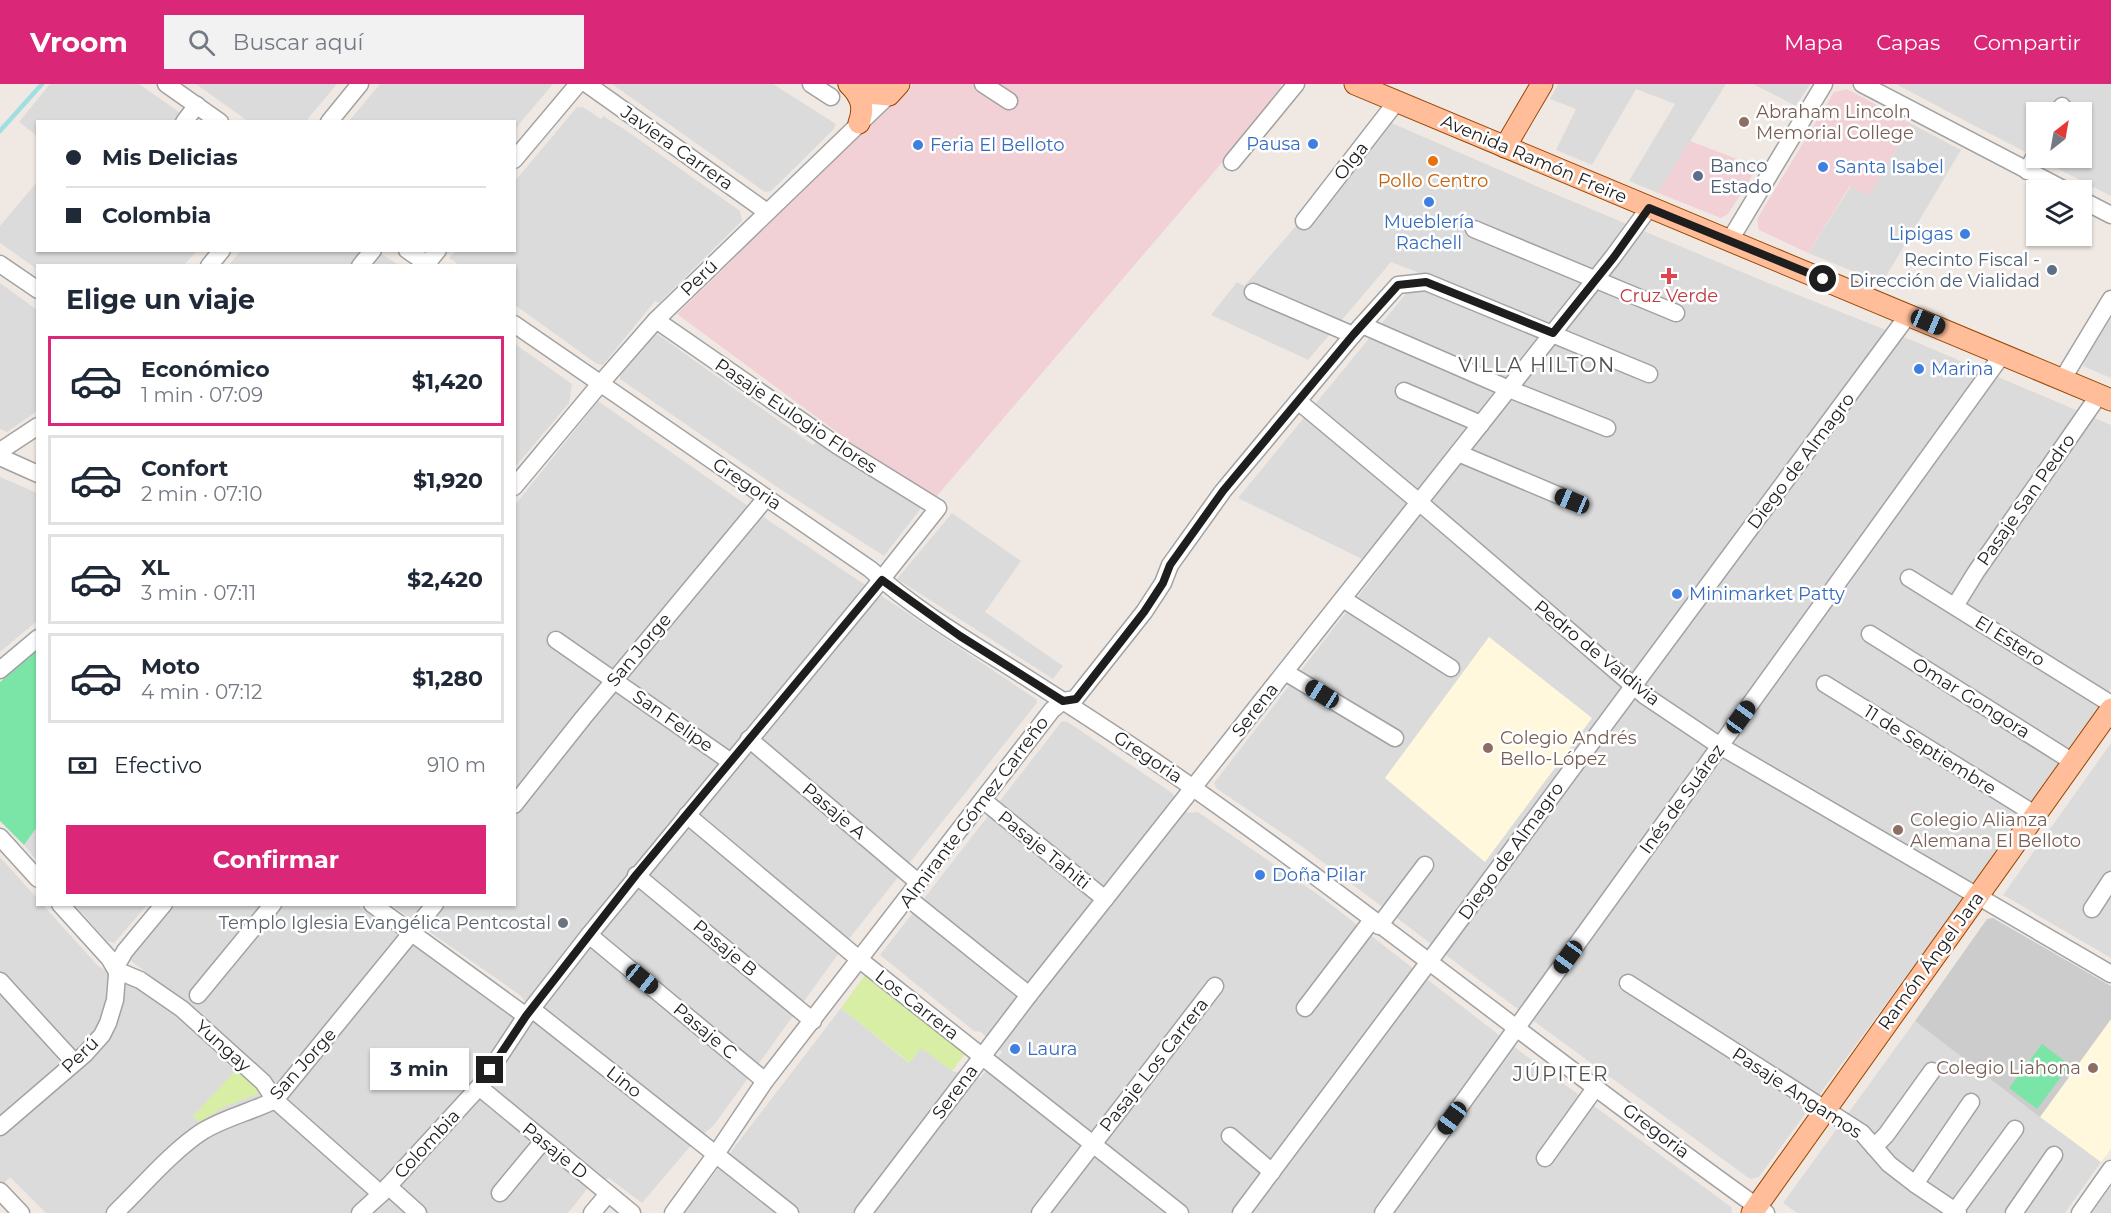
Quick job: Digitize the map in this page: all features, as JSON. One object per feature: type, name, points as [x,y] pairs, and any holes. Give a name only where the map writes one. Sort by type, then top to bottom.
[{"type":"main road","points":[[848,84],[867,93],[893,87]]},
{"type":"main road","points":[[848,84],[857,92],[861,100],[863,112],[859,123]]},
{"type":"main road","name":"Avenida Ramón Freire","points":[[1355,84],[2105,398]]},
{"type":"main road","points":[[1505,147],[1542,84]]},
{"type":"main road","name":"Ramón Ángel Jara","points":[[1758,1211],[1826,1109],[2109,714]]},
{"type":"street","points":[[166,84],[217,120]]},
{"type":"street","points":[[331,120],[360,84]]},
{"type":"street","points":[[516,158],[578,84]]},
{"type":"street","name":"Javiera Carrera","points":[[587,84],[767,212]]},
{"type":"street","points":[[811,84],[831,97]]},
{"type":"street","points":[[983,84],[1009,100]]},
{"type":"street","points":[[1232,162],[1296,84]]},
{"type":"street","points":[[1730,240],[1824,84]]},
{"type":"street","points":[[1862,84],[2045,180]]},
{"type":"street","name":"Perú","points":[[516,485],[656,320],[859,123],[893,87]]},
{"type":"street","name":"Olga","points":[[1304,221],[1397,101]]},
{"type":"street","points":[[186,120],[197,105]]},
{"type":"street","points":[[2092,205],[2111,215]]},
{"type":"street","name":"Serena","points":[[863,1213],[1029,995],[1596,279],[1649,208]]},
{"type":"street","points":[[1474,229],[1676,313]]},
{"type":"street","points":[[211,264],[220,252]]},
{"type":"street","points":[[362,264],[371,252]]},
{"type":"street","points":[[410,252],[426,264]]},
{"type":"street","points":[[0,264],[36,289]]},
{"type":"street","name":"Almirante Gómez Carreño","points":[[673,1213],[765,1081],[1052,710],[1063,701],[1076,699],[1144,612],[1163,583],[1170,565],[1223,491],[1357,330],[1398,285],[1426,282],[1553,333]]},
{"type":"street","points":[[1253,292],[1357,330],[1607,428]]},
{"type":"street","points":[[2062,380],[2111,299]]},
{"type":"street","name":"Diego de Almagro","points":[[1240,1213],[1909,314]]},
{"type":"street","name":"Pasaje Eulogio Flores","points":[[656,320],[838,446],[938,508]]},
{"type":"street","name":"Gregoria","points":[[516,325],[870,569],[960,636],[1063,701],[1193,788],[1518,1028],[1758,1211]]},
{"type":"street","points":[[1553,333],[1649,374]]},
{"type":"street","name":"Inés de Suárez","points":[[1383,1213],[2002,355]]},
{"type":"street","points":[[1404,391],[1481,424]]},
{"type":"street","name":"Pasaje San Pedro","points":[[1955,606],[1976,572],[2105,398]]},
{"type":"street","name":"Pedro de Valdivia","points":[[1298,401],[1633,686],[1720,746],[2111,974]]},
{"type":"street","points":[[0,451],[36,427]]},
{"type":"street","points":[[1458,453],[1572,501]]},
{"type":"street","points":[[0,457],[36,473]]},
{"type":"street","name":"San Jorge","points":[[516,803],[766,498]]},
{"type":"street","name":"Colombia","points":[[360,1213],[479,1087],[529,1013],[636,875],[882,580],[938,508]]},
{"type":"street","name":"El Estero","points":[[1909,578],[1955,606],[2109,714]]},
{"type":"street","points":[[1343,599],[1451,668]]},
{"type":"street","name":"Omar Gongora","points":[[1870,634],[2073,762]]},
{"type":"street","points":[[0,669],[36,640]]},
{"type":"street","name":"San Felipe","points":[[556,640],[730,762]]},
{"type":"street","points":[[1285,672],[1395,738]]},
{"type":"street","name":"11 de Septiembre","points":[[1825,684],[2036,815]]},
{"type":"street","name":"Pasaje A","points":[[749,739],[919,883]]},
{"type":"street","name":"Pasaje Tahiti","points":[[983,800],[1105,899]]},
{"type":"street","name":"Los Carrera","points":[[687,815],[860,960],[1180,1213]]},
{"type":"street","points":[[0,837],[36,877]]},
{"type":"street","points":[[1305,1008],[1425,865]]},
{"type":"street","name":"Pasaje B","points":[[636,875],[813,1021]]},
{"type":"street","points":[[2092,909],[2111,880]]},
{"type":"street","points":[[908,898],[1029,995]]},
{"type":"street","name":"Yungay","points":[[62,906],[109,958],[116,970],[140,980],[182,1009],[263,1082],[275,1100],[384,1190],[418,1213]]},
{"type":"street","name":"Perú","points":[[0,1127],[94,1045],[108,1023],[115,1000],[116,970],[125,951],[162,906]]},
{"type":"street","points":[[198,995],[271,906]]},
{"type":"street","name":"Lino","points":[[375,906],[529,1013],[716,1154],[790,1213]]},
{"type":"street","name":"San Jorge","points":[[115,1213],[177,1152],[202,1132],[233,1116],[255,1110],[275,1100],[433,906]]},
{"type":"street","name":"Pasaje C","points":[[589,935],[765,1081]]},
{"type":"street","name":"Pasaje Angamos","points":[[1628,983],[1862,1133],[1889,1164],[1957,1212]]},
{"type":"street","points":[[2,986],[74,1062]]},
{"type":"street","name":"Pasaje Los Carrera","points":[[1040,1213],[1215,986]]},
{"type":"street","points":[[1874,1147],[1886,1135],[1932,1071]]},
{"type":"street","name":"Pasaje D","points":[[479,1087],[632,1213]]},
{"type":"street","points":[[1545,1158],[1596,1087]]},
{"type":"street","points":[[1915,1184],[1971,1102]]},
{"type":"street","points":[[1957,1212],[2014,1129]]},
{"type":"street","points":[[1230,1136],[1272,1172]]},
{"type":"street","points":[[500,1193],[543,1142]]},
{"type":"street","points":[[2014,1213],[2054,1155]]},
{"type":"street","points":[[2080,1213],[2104,1192],[2111,1169]]},
{"type":"street","points":[[0,1191],[21,1213]]},
{"type":"street","points":[[592,1213],[608,1194]]},
{"type":"shaded area","points":[[50,84],[139,84],[191,120],[36,120],[36,135],[19,122]]},
{"type":"shaded area","points":[[196,84],[337,84],[307,120],[246,120]]},
{"type":"shaded area","points":[[380,84],[553,84],[516,128],[516,120],[350,120]]},
{"type":"shaded area","points":[[612,84],[773,84],[836,124],[834,129],[771,191],[765,192]]},
{"type":"shaded area","points":[[913,84],[1281,84],[1280,95],[936,497],[868,455],[677,314]]},
{"type":"shaded area","points":[[1558,84],[1726,84],[1658,193],[1629,181],[1675,104],[1636,89],[1592,165],[1556,150],[1576,109],[1550,99]]},
{"type":"shaded area","points":[[1753,84],[1810,84],[1796,106]]},
{"type":"shaded area","points":[[1896,84],[2111,84],[2111,196],[2092,186],[2092,180],[2080,180],[2056,168],[2092,168],[2092,102],[2026,102],[2026,152]]},
{"type":"shaded area","points":[[1847,89],[1912,124],[1868,196],[1850,186],[1808,253],[1759,230],[1757,219],[1834,92]]},
{"type":"shaded area","points":[[577,107],[583,107],[601,119],[603,116],[627,131],[740,211],[742,221],[659,303],[655,301],[603,365],[597,364],[516,306],[516,264],[458,264],[449,258],[455,252],[516,252],[516,180]]},
{"type":"shaded area","points":[[1387,121],[1543,189],[1916,342],[2111,425],[2111,688],[1973,885],[1759,1177],[1750,1179],[1539,1025],[1304,848],[1216,788],[1214,783],[1380,568],[1238,498],[1422,274],[1391,262],[1308,360],[1211,315],[1237,282],[1244,286]]},
{"type":"shaded area","points":[[1912,124],[1961,150],[1882,283],[1808,253],[1851,186],[1868,196]]},
{"type":"shaded area","points":[[1690,141],[1758,167],[1728,214],[1721,218],[1658,193]]},
{"type":"shaded area","points":[[36,183],[36,252],[196,252],[185,264],[36,264],[36,268],[0,243],[0,226]]},
{"type":"shaded area","points":[[239,252],[379,252],[397,264],[230,264]]},
{"type":"shaded area","points":[[0,283],[36,309],[36,412],[7,432],[0,429]]},
{"type":"shaded area","points":[[2111,318],[2111,378],[2083,366],[2086,357]]},
{"type":"shaded area","points":[[656,333],[813,445],[818,440],[922,507],[884,556],[780,489],[620,379],[620,375]]},
{"type":"shaded area","points":[[516,345],[572,384],[569,403],[516,466]]},
{"type":"shaded area","points":[[598,401],[768,520],[1036,699],[1037,703],[852,935],[714,1125],[693,1143],[642,1203],[609,1178],[587,1189],[568,1213],[46,1213],[10,1177],[0,1188],[0,857],[36,897],[36,906],[44,906],[98,966],[219,1031],[129,959],[174,906],[358,906],[392,929],[534,1012],[520,995],[392,906],[516,906],[516,504]]},
{"type":"shaded area","points":[[0,477],[36,493],[36,622],[0,652]]},
{"type":"shaded area","points":[[952,513],[1021,561],[985,612],[1063,666],[1053,679],[897,579]]},
{"type":"shaded area","name":"Colegio Andrés Bello-López","points":[[1489,637],[1592,718],[1485,862],[1385,778]]},
{"type":"shaded area","points":[[1062,721],[1068,722],[1172,793],[1188,813],[1198,812],[1320,896],[1517,1049],[1731,1207],[1732,1213],[684,1213],[841,1008],[909,1063],[921,1047],[952,1071],[980,1078],[1002,1052],[981,1032],[974,1031],[880,955]]},
{"type":"shaded area","points":[[2111,743],[2111,958],[2003,895]]},
{"type":"shaded area","points":[[36,828],[36,860],[24,845]]},
{"type":"shaded area","points":[[76,906],[146,906],[114,943],[107,941]]},
{"type":"shaded area","points":[[1993,918],[2111,986],[2111,1019],[2040,1117],[1915,1021],[1987,919]]},
{"type":"shaded area","name":"Colegio Liahona","points":[[2111,1019],[2111,1149],[2101,1162],[2040,1117]]},
{"type":"shaded area","points":[[1915,1021],[2101,1162],[2065,1213],[1797,1213],[1783,1203]]},
{"type":"shaded area","points":[[2111,1186],[2111,1213],[2092,1213]]},
{"type":"green space","points":[[36,651],[36,828],[24,845],[0,821],[0,682]]},
{"type":"green space","points":[[865,975],[965,1054],[952,1071],[921,1048],[910,1063],[841,1008]]},
{"type":"green space","points":[[2042,1044],[2070,1065],[2037,1109],[2009,1088]]},
{"type":"green space","points":[[238,1068],[260,1088],[261,1093],[226,1106],[199,1122],[193,1116]]},
{"type":"waterway","points":[[0,131],[42,84]]},
{"type":"place","name":"Abraham Lincoln Memorial College","points":[[1744,122]]},
{"type":"place","name":"Pausa","points":[[1313,144]]},
{"type":"place","name":"Feria El Belloto","points":[[918,145]]},
{"type":"place","name":"Pollo Centro","points":[[1433,161]]},
{"type":"place","name":"Santa Isabel","points":[[1823,167]]},
{"type":"place","name":"Banco Estado","points":[[1698,176]]},
{"type":"place","name":"Mueblería Rachell","points":[[1429,202]]},
{"type":"place","name":"Lipigas","points":[[1965,234]]},
{"type":"place","name":"Recinto Fiscal - Dirección de Vialidad","points":[[2052,270]]},
{"type":"place","name":"Cruz Verde","points":[[1669,276]]},
{"type":"place","name":"Marina","points":[[1919,369]]},
{"type":"place","name":"Minimarket Patty","points":[[1677,594]]},
{"type":"place","name":"Colegio Andrés Bello-López","points":[[1488,748]]},
{"type":"place","name":"Colegio Alianza Alemana El Belloto","points":[[1898,830]]},
{"type":"place","name":"Doña Pilar","points":[[1260,875]]},
{"type":"place","name":"Templo Iglesia Evangélica Pentcostal","points":[[563,923]]},
{"type":"place","name":"Laura","points":[[1015,1049]]},
{"type":"place","name":"Colegio Liahona","points":[[2093,1068]]},
{"type":"district","name":"VILLA HILTON","points":[[1537,365]]},
{"type":"district","name":"JÚPITER","points":[[1561,1074]]},
{"type":"route","points":[[490,1070],[526,1016],[533,1010],[636,875],[882,580],[960,636],[1063,701],[1076,699],[1144,612],[1163,583],[1170,565],[1223,491],[1353,335],[1398,285],[1426,282],[1553,333],[1614,257],[1649,208],[1823,279]]}]
